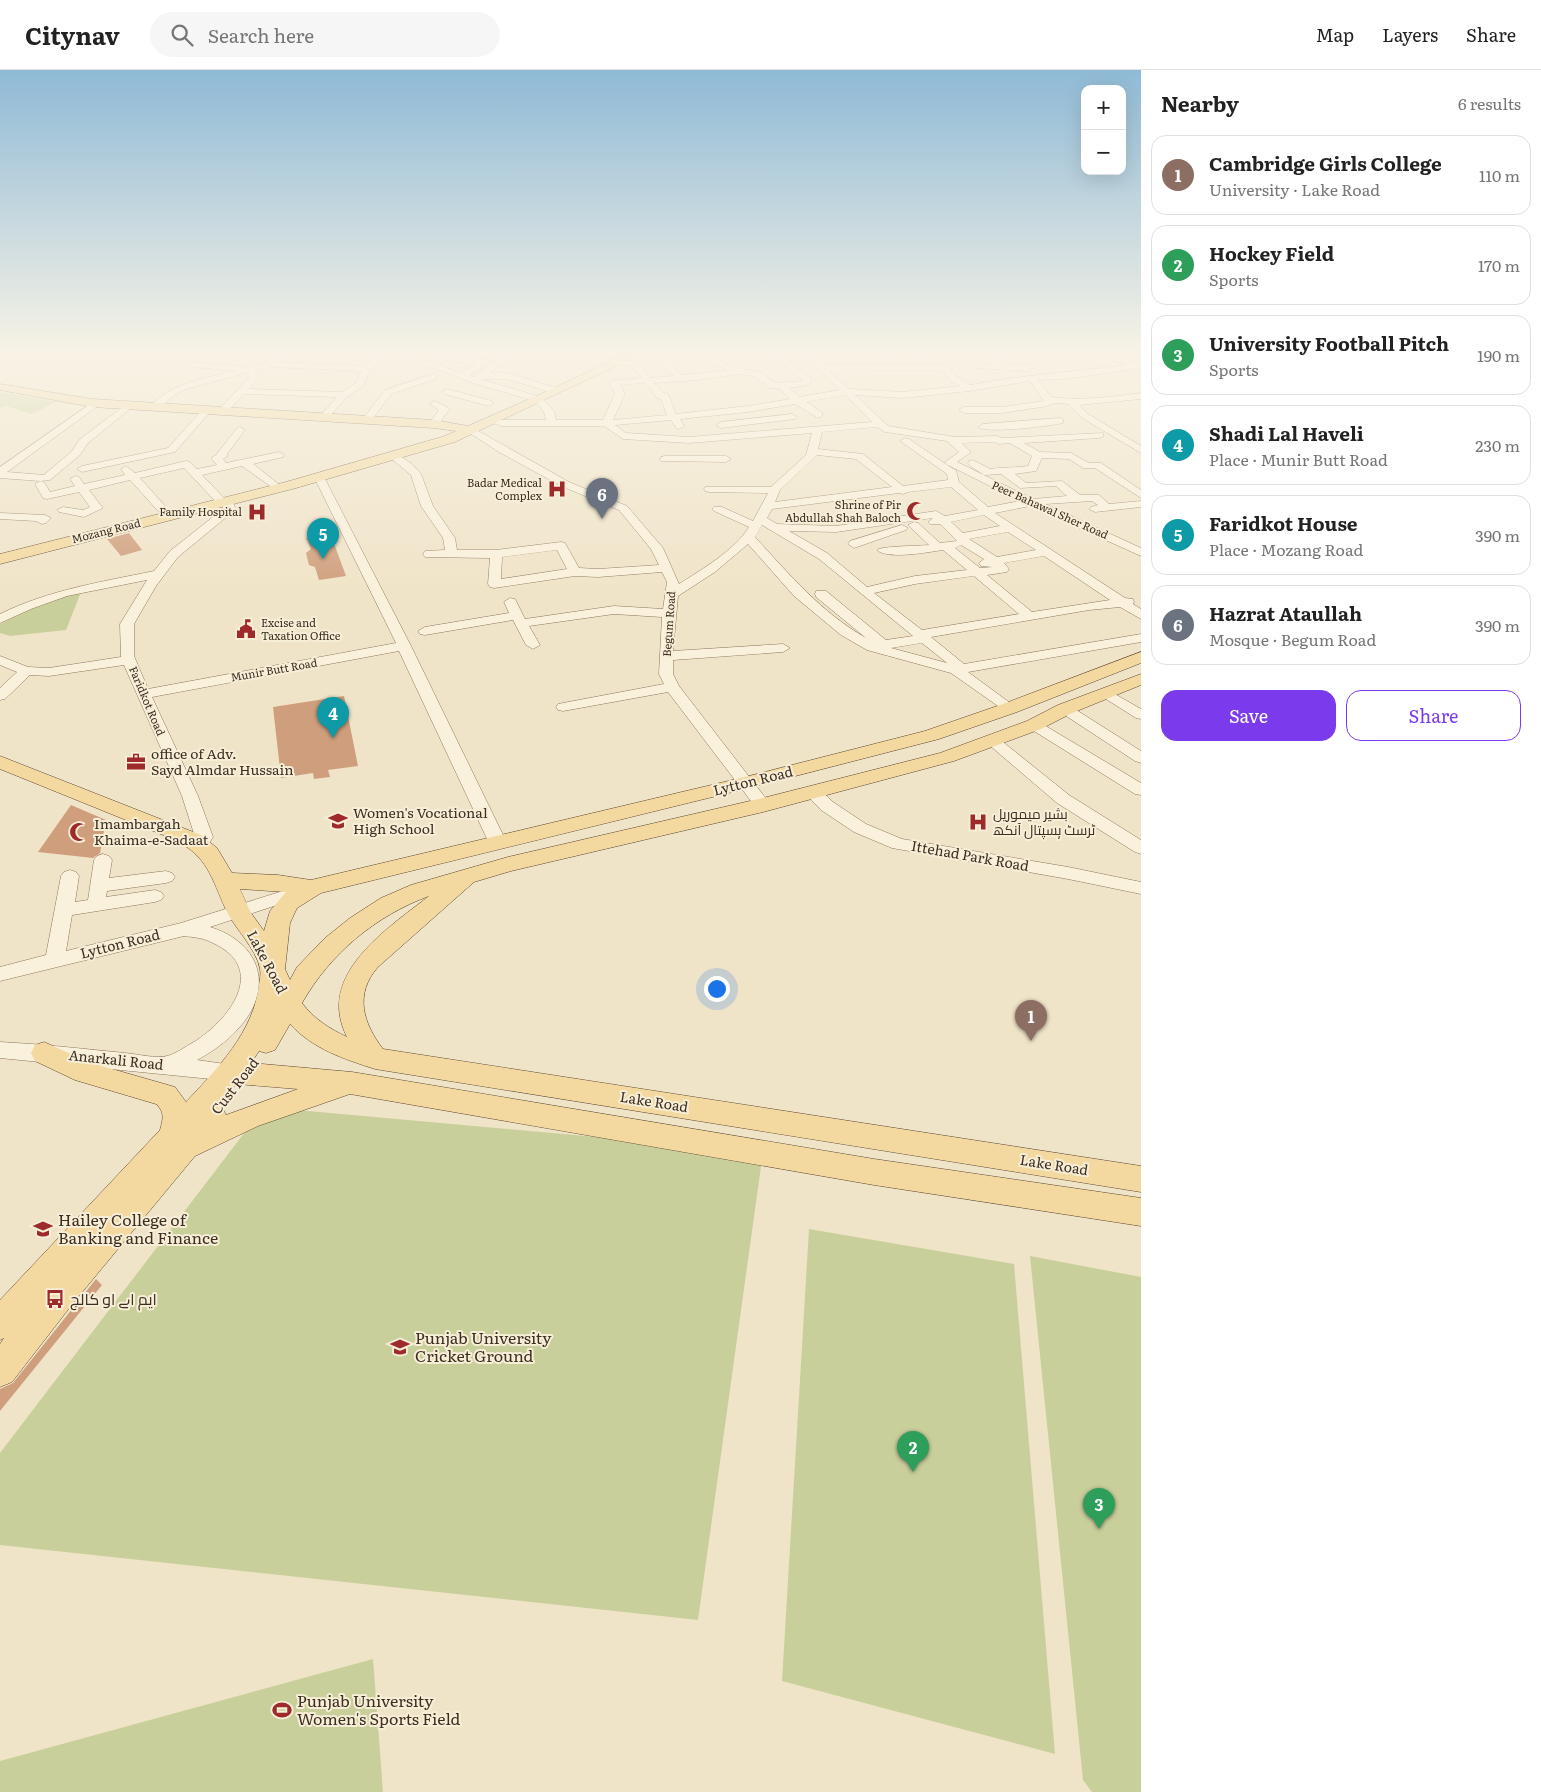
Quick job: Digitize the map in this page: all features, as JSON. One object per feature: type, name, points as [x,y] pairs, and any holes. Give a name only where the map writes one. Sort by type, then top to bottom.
[{"type":"main road","name":"Mozang Road","points":[[0,559],[319,477],[450,439],[467,431]]},
{"type":"main road","name":"Lytton Road","points":[[503,854],[745,783],[932,734],[1010,708],[1141,657]]},
{"type":"main road","name":"Lytton Road","points":[[356,876],[503,854],[763,805],[947,757],[1034,725],[1065,709],[1141,678]]},
{"type":"main road","points":[[0,762],[174,831],[204,848]]},
{"type":"main road","name":"Lake Road","points":[[204,848],[224,880],[238,911],[274,970],[288,1004],[300,1019],[315,1032],[333,1043],[374,1058],[1141,1179]]},
{"type":"main road","name":"Cust Road","points":[[0,1324],[177,1142],[240,1072],[288,1004],[306,974],[333,944],[358,924],[389,904],[418,891],[473,873],[503,854]]},
{"type":"main road","points":[[374,1058],[360,1036],[353,1020],[351,1001],[353,989],[360,973],[373,957],[409,925],[473,873]]},
{"type":"main road","name":"Cust Road","points":[[240,1072],[249,1045],[269,1000],[274,970],[275,937],[281,912],[296,896],[313,888],[356,876]]},
{"type":"main road","points":[[224,880],[278,883],[313,888]]},
{"type":"main road","points":[[44,1052],[85,1072],[165,1095],[174,1102],[177,1109],[177,1142],[352,1082]]},
{"type":"main road","points":[[240,1072],[352,1082],[874,1172],[1141,1212]]},
{"type":"main road","name":"Cust Road","points":[[0,1370],[177,1142]]},
{"type":"street","points":[[0,473],[57,431]]},
{"type":"street","points":[[48,438],[75,440],[88,431]]},
{"type":"street","points":[[63,510],[84,514],[97,508],[82,488],[77,473],[118,459],[171,450],[188,431]]},
{"type":"street","points":[[224,467],[216,458],[223,456],[221,454],[239,431]]},
{"type":"street","name":"Begum Road","points":[[472,431],[565,484],[623,508],[657,548],[672,582],[666,674],[672,687],[763,805]]},
{"type":"street","points":[[617,431],[623,436],[655,438],[704,435],[710,431]]},
{"type":"street","points":[[655,438],[656,431]]},
{"type":"street","points":[[692,431],[718,438],[797,431]]},
{"type":"street","points":[[671,594],[712,569],[755,528],[768,506],[774,490],[811,456],[813,431]]},
{"type":"street","points":[[902,431],[952,440],[997,439],[1000,441],[1055,437],[1059,439],[1099,435]]},
{"type":"street","points":[[988,431],[997,439]]},
{"type":"street","points":[[1110,431],[1141,450]]},
{"type":"street","points":[[907,442],[941,437]]},
{"type":"street","points":[[665,459],[727,463],[718,438]]},
{"type":"street","points":[[0,473],[46,478],[76,453],[75,440]]},
{"type":"street","points":[[952,440],[963,454],[988,473],[1003,470],[1024,486],[1058,483],[1078,499]]},
{"type":"street","points":[[1012,440],[1038,455],[1070,456],[1087,466],[1097,465],[1141,495]]},
{"type":"street","points":[[907,442],[952,478],[962,493],[979,503],[985,511],[1141,614]]},
{"type":"street","points":[[812,450],[858,456],[903,491]]},
{"type":"street","points":[[836,454],[850,465]]},
{"type":"street","points":[[963,454],[950,462],[965,470]]},
{"type":"street","points":[[194,474],[279,455]]},
{"type":"street","points":[[1005,472],[1032,469],[1038,455]]},
{"type":"street","points":[[393,456],[416,474],[427,506],[449,538],[451,554]]},
{"type":"street","points":[[118,459],[162,509]]},
{"type":"street","points":[[245,463],[277,488]]},
{"type":"street","points":[[40,484],[46,496],[186,464],[194,474],[224,501]]},
{"type":"street","points":[[768,506],[903,491],[952,478],[965,470]]},
{"type":"street","name":"Peer Bahawal Sher Road","points":[[965,470],[1141,552]]},
{"type":"street","points":[[319,477],[404,646],[503,854]]},
{"type":"street","points":[[871,482],[884,493]]},
{"type":"street","points":[[709,489],[736,486],[774,490]]},
{"type":"street","points":[[854,544],[892,530],[1031,502],[1095,497],[1107,508]]},
{"type":"street","name":"Faridkot Road","points":[[204,848],[204,837],[190,796],[143,694],[128,656],[127,624],[174,554],[229,510],[229,505],[224,501]]},
{"type":"street","points":[[1057,514],[1141,504]]},
{"type":"street","points":[[718,509],[755,528],[799,593],[846,632],[872,647],[956,670],[1010,708]]},
{"type":"street","points":[[755,528],[836,529],[936,514],[967,542],[995,561]]},
{"type":"street","points":[[0,516],[45,518],[42,521]]},
{"type":"street","points":[[0,528],[14,516]]},
{"type":"street","points":[[882,521],[912,551]]},
{"type":"street","points":[[914,525],[973,569],[1030,617]]},
{"type":"street","points":[[773,527],[823,556],[864,591],[957,664],[956,670]]},
{"type":"street","points":[[967,542],[1010,528]]},
{"type":"street","points":[[883,550],[912,551],[967,542],[1023,537]]},
{"type":"street","points":[[429,554],[496,554],[561,546],[575,572]]},
{"type":"street","points":[[864,591],[973,569],[995,561],[1046,552]]},
{"type":"street","points":[[496,554],[494,584],[575,572],[598,573],[666,568]]},
{"type":"street","points":[[0,619],[26,606],[64,593],[159,574]]},
{"type":"street","points":[[821,594],[883,645],[1030,617],[1141,600]]},
{"type":"street","points":[[510,602],[533,645]]},
{"type":"street","points":[[425,631],[614,610],[669,613]]},
{"type":"street","points":[[956,670],[1141,638]]},
{"type":"street","name":"Munir Butt Road","points":[[143,694],[404,646]]},
{"type":"street","points":[[666,656],[783,648]]},
{"type":"street","points":[[0,660],[26,671],[49,672],[130,660]]},
{"type":"street","points":[[0,696],[26,671]]},
{"type":"street","points":[[563,707],[672,687]]},
{"type":"street","points":[[1106,692],[1141,715]]},
{"type":"street","points":[[1065,709],[1141,758]]},
{"type":"street","points":[[1034,725],[1141,790]]},
{"type":"street","points":[[993,740],[1063,799],[1141,848]]},
{"type":"street","name":"Ittehad Park Road","points":[[812,792],[827,806],[860,828],[898,844],[1068,873],[1141,888]]},
{"type":"street","points":[[96,905],[103,860]]},
{"type":"street","points":[[55,961],[70,876]]},
{"type":"street","points":[[99,886],[166,877]]},
{"type":"street","name":"Lytton Road","points":[[0,974],[183,928],[313,888]]},
{"type":"street","points":[[64,910],[155,896]]},
{"type":"street","points":[[168,1066],[201,1048],[234,1021],[248,997],[251,982],[250,969],[236,948],[223,939],[211,934],[183,928]]},
{"type":"street","name":"Anarkali Road","points":[[0,1050],[44,1052],[240,1072]]},
{"type":"green space","points":[[81,592],[66,630],[10,636],[0,633],[0,624],[51,599]]},
{"type":"green space","points":[[264,1107],[763,1152],[698,1620],[0,1545],[0,1453]]},
{"type":"green space","points":[[809,1229],[1014,1264],[1055,1754],[782,1681]]},
{"type":"green space","points":[[1030,1256],[1141,1277],[1141,1792],[1092,1792],[1083,1780]]},
{"type":"green space","name":"Punjab University Women's Sports Field","points":[[373,1659],[383,1792],[0,1792],[0,1761]]},
{"type":"building","points":[[328,527],[346,576],[319,580],[315,567],[309,565],[306,553],[311,549],[306,538],[313,537],[312,529]]},
{"type":"building","points":[[129,533],[142,550],[121,556],[107,539]]},
{"type":"building","points":[[344,696],[358,766],[328,770],[330,777],[314,779],[313,773],[281,778],[273,707]]},
{"type":"building","name":"Imambargah Khaima-e-Sadaat","points":[[71,805],[106,820],[100,853],[93,858],[38,852]]},
{"type":"building","points":[[96,1279],[102,1285],[0,1411],[0,1389],[13,1383]]},
{"type":"place","name":"Badar Medical Complex","points":[[557,489]]},
{"type":"place","name":"Shrine of Pir Abdullah Shah Baloch","points":[[916,511]]},
{"type":"place","name":"Family Hospital","points":[[257,512]]},
{"type":"place","name":"Hazrat Ataullah","points":[[602,519]]},
{"type":"place","name":"Faridkot House","points":[[323,559]]},
{"type":"place","name":"Excise and Taxation Office","points":[[246,629]]},
{"type":"place","name":"Shadi Lal Haveli","points":[[333,738]]},
{"type":"place","name":"office of Adv. Sayd Almdar Hussain","points":[[136,762]]},
{"type":"place","name":"Women's Vocational High School","points":[[338,821]]},
{"type":"place","name":"بشیر میموریل ٹرسٹ ہسپتال آنکھ","points":[[978,822]]},
{"type":"place","name":"Imambargah Khaima-e-Sadaat","points":[[79,832]]},
{"type":"place","name":"Cambridge Girls College","points":[[1031,1041]]},
{"type":"place","name":"Hailey College of Banking and Finance","points":[[43,1229]]},
{"type":"place","name":"ایم اے او کالج","points":[[55,1299]]},
{"type":"place","name":"Punjab University Cricket Ground","points":[[400,1347]]},
{"type":"place","name":"Hockey Field","points":[[913,1472]]},
{"type":"place","name":"University Football Pitch","points":[[1099,1529]]},
{"type":"place","name":"Punjab University Women's Sports Field","points":[[282,1710]]}]
